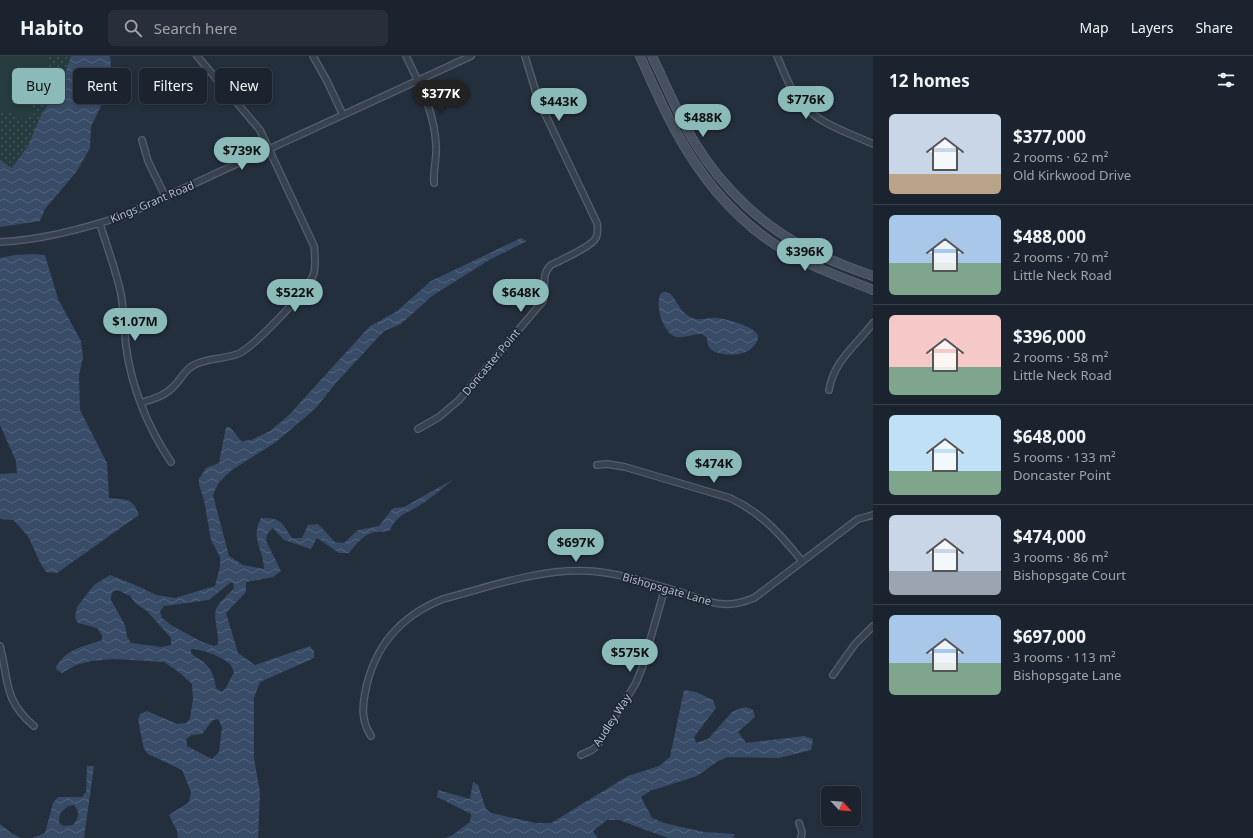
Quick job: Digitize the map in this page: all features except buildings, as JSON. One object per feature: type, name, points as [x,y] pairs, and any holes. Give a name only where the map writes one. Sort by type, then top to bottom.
[{"type":"street","points":[[141,403],[163,394],[172,388],[193,365],[210,359],[226,358],[247,348],[276,321],[305,290],[311,281],[316,265],[314,246],[260,130],[198,56]]},
{"type":"street","points":[[313,56],[343,115]]},
{"type":"street","points":[[406,56],[429,105],[435,132],[436,159],[434,183]]},
{"type":"street","name":"Kings Grant Road","points":[[0,242],[13,242],[69,232],[100,224],[128,214],[166,198],[471,56]]},
{"type":"street","name":"Doncaster Point","points":[[418,429],[439,417],[459,400],[543,301],[545,294],[544,276],[547,268],[588,246],[596,238],[598,233],[597,222],[538,99],[525,56]]},
{"type":"street","points":[[640,56],[663,108],[685,148],[711,186],[728,204],[752,227],[783,249],[820,268],[873,290]]},
{"type":"street","points":[[652,56],[684,124],[695,143],[720,177],[736,195],[760,217],[791,240],[813,252],[873,276]]},
{"type":"street","points":[[777,56],[796,96],[810,112],[824,121],[873,144]]},
{"type":"street","points":[[142,140],[148,161],[166,198]]},
{"type":"street","points":[[100,224],[120,292],[124,310],[126,347],[141,403],[160,446],[171,462]]},
{"type":"street","points":[[829,390],[837,366],[873,323]]},
{"type":"street","points":[[598,465],[608,464],[625,467],[730,498],[742,504],[767,521],[783,537],[802,561]]},
{"type":"street","name":"Bishopsgate Lane","points":[[371,736],[364,721],[364,699],[367,681],[377,656],[384,643],[402,623],[427,606],[444,599],[529,577],[588,571],[616,575],[714,603],[735,604],[754,598],[858,519],[873,515]]},
{"type":"street","name":"Audley Way","points":[[581,755],[597,746],[636,683],[644,661],[665,588]]},
{"type":"street","points":[[833,675],[855,644],[873,626]]},
{"type":"street","points":[[0,646],[6,682],[13,702],[22,715],[34,726]]},
{"type":"street","points":[[799,823],[801,838]]},
{"type":"green space","points":[[0,56],[71,56],[65,73],[65,68],[12,68],[12,104],[48,104],[40,117],[28,146],[12,169],[0,160]]},
{"type":"green space","points":[[0,56],[46,56],[48,59],[45,68],[12,68],[12,104],[33,104],[27,121],[0,108]]},
{"type":"water","points":[[71,56],[110,56],[111,68],[73,68],[73,104],[102,104],[91,127],[90,148],[77,171],[45,209],[40,221],[0,227],[0,160],[12,168],[28,146],[40,117],[48,104],[65,104],[65,73]]},
{"type":"water","points":[[521,238],[527,241],[489,260],[432,296],[401,324],[384,331],[335,384],[316,408],[276,442],[232,470],[219,482],[213,495],[229,556],[243,565],[264,569],[257,538],[258,526],[261,518],[277,520],[286,528],[292,538],[302,538],[308,525],[318,524],[335,542],[344,543],[358,530],[379,526],[393,508],[404,507],[454,479],[433,496],[399,517],[390,530],[370,533],[363,537],[349,553],[339,553],[317,538],[311,549],[284,540],[273,528],[267,534],[266,541],[281,571],[273,577],[246,582],[246,592],[226,613],[238,653],[255,665],[310,646],[314,651],[314,658],[260,682],[254,698],[254,758],[260,793],[258,838],[178,838],[177,831],[169,815],[189,802],[191,792],[182,770],[148,754],[144,749],[138,720],[140,714],[147,711],[177,724],[186,723],[190,719],[193,699],[192,684],[180,673],[164,662],[114,659],[91,661],[76,665],[62,673],[57,670],[56,667],[60,661],[70,652],[102,640],[102,635],[97,628],[78,623],[75,618],[77,607],[94,585],[110,575],[156,595],[175,598],[215,586],[220,566],[220,557],[211,540],[199,479],[206,468],[219,463],[226,427],[230,427],[241,441],[251,440],[270,431],[288,416],[369,327],[397,311],[431,281]],"holes":[[[230,583],[233,583],[234,588],[216,610],[215,619],[218,644],[214,646],[202,642],[171,625],[162,618],[160,611],[164,606],[209,600]],[[118,590],[130,596],[135,603],[147,611],[171,638],[171,645],[162,647],[131,643],[127,637],[125,625],[111,600],[113,591]],[[191,649],[205,651],[227,661],[231,665],[234,673],[226,688],[222,692],[216,688],[213,676],[208,667],[191,653]],[[218,719],[222,727],[219,752],[212,759],[187,746],[186,739],[192,735],[202,734],[213,720]]]},
{"type":"water","points":[[33,254],[45,255],[58,299],[81,341],[83,357],[79,375],[80,410],[107,463],[109,498],[128,500],[137,509],[139,515],[57,573],[46,572],[27,535],[13,520],[0,519],[0,474],[17,473],[16,461],[0,425],[0,258]]},
{"type":"water","points":[[665,292],[671,294],[679,307],[687,315],[693,318],[714,318],[733,321],[752,329],[758,336],[756,343],[746,352],[737,354],[721,354],[709,347],[707,338],[702,334],[679,337],[671,335],[664,325],[659,311],[659,298],[661,293]]},
{"type":"water","points":[[684,690],[696,692],[713,700],[716,708],[694,737],[696,743],[708,739],[733,711],[746,707],[753,710],[755,717],[738,732],[746,743],[804,736],[813,739],[811,750],[779,758],[728,757],[718,761],[697,776],[650,791],[641,797],[652,818],[664,823],[704,832],[735,834],[733,838],[668,838],[619,820],[607,820],[593,831],[598,838],[445,838],[451,836],[470,822],[471,814],[437,797],[438,790],[470,799],[473,782],[478,785],[486,809],[491,813],[536,823],[551,823],[628,776],[659,766],[670,757]]},
{"type":"water","points":[[87,766],[94,766],[84,838],[32,838],[45,833],[53,803],[58,797],[82,797],[86,792]],"holes":[[[74,805],[78,811],[78,815],[73,825],[64,826],[59,823],[60,813],[68,806]]]},
{"type":"water","points":[[0,824],[11,833],[21,838],[0,838]]}]
